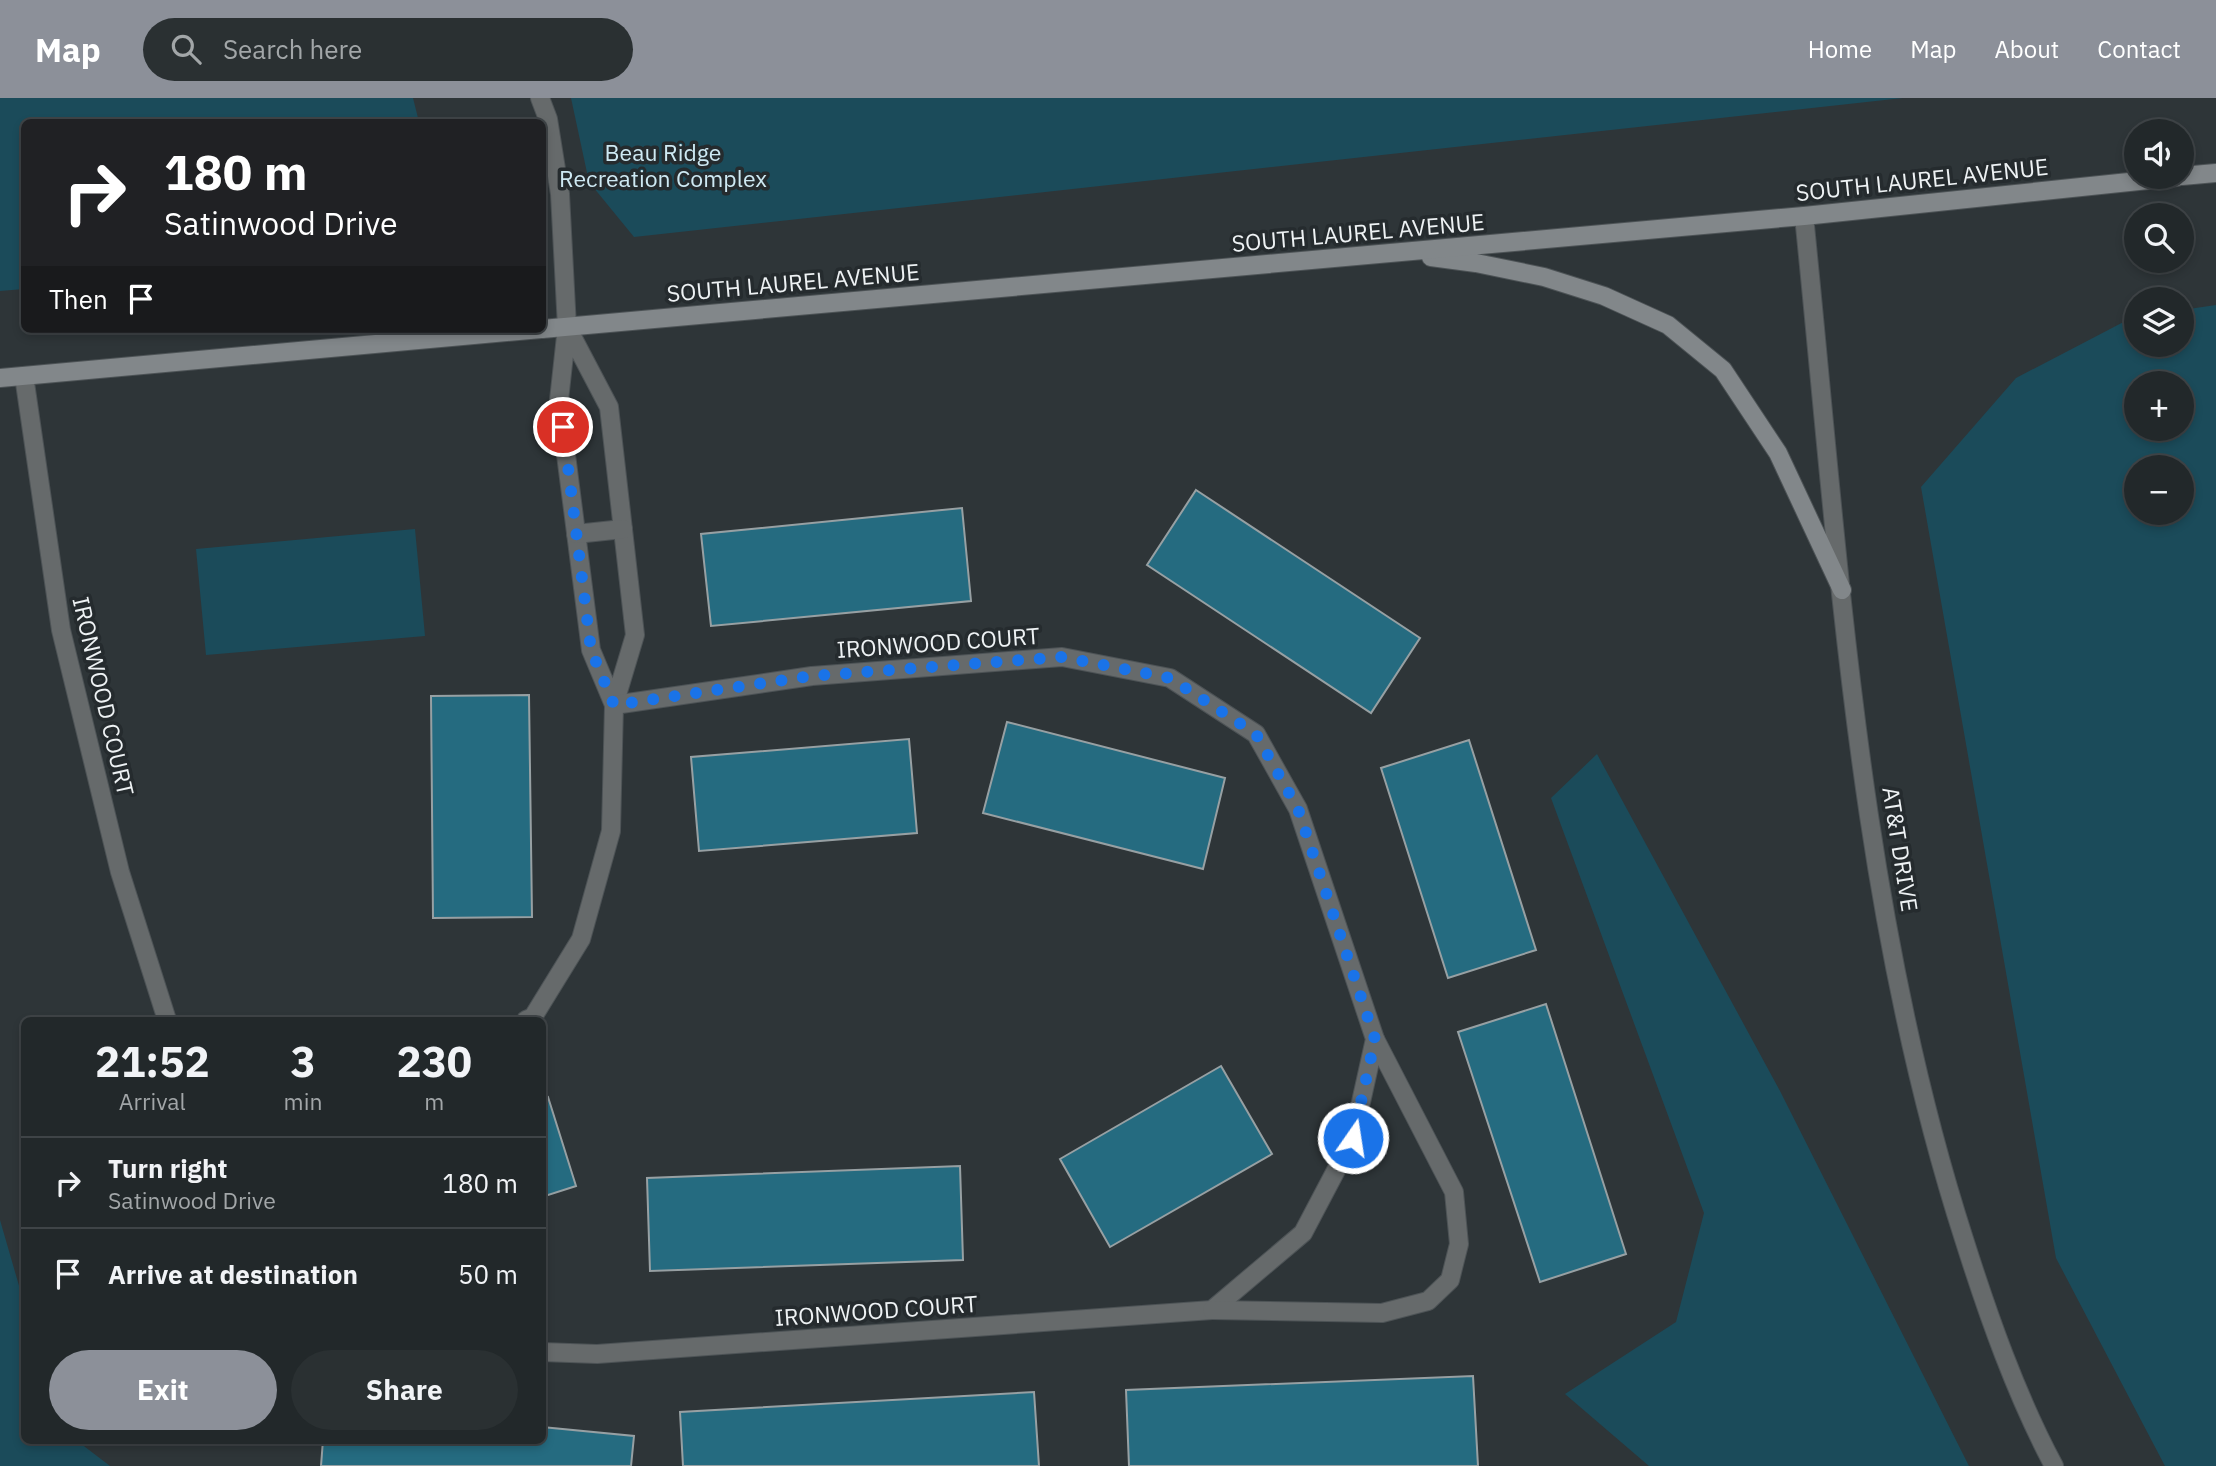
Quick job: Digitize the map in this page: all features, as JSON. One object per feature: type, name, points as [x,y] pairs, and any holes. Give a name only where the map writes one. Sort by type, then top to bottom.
[{"type":"main road","points":[[2194,175],[2216,173]]},
{"type":"main road","name":"SOUTH LAUREL AVENUE","points":[[546,329],[1804,216],[2124,183]]},
{"type":"main road","points":[[1396,253],[1476,263],[1544,277],[1604,296],[1668,326],[1723,370],[1744,401],[1778,453],[1842,590]]},
{"type":"main road","name":"SOUTH LAUREL AVENUE","points":[[0,378],[498,333]]},
{"type":"street","points":[[540,98],[548,119],[560,194],[567,327],[559,400],[591,650],[614,705]]},
{"type":"street","name":"AT&T DRIVE","points":[[1804,216],[1842,590],[1881,884],[1904,1020],[1937,1155],[1987,1312],[2054,1466]]},
{"type":"street","points":[[533,1017],[581,939],[611,831],[614,705],[635,635],[609,407],[567,327]]},
{"type":"street","name":"IRONWOOD COURT","points":[[24,376],[61,630],[120,872],[166,1017]]},
{"type":"street","points":[[576,534],[623,528]]},
{"type":"street","name":"IRONWOOD COURT","points":[[546,1352],[597,1354],[1212,1310],[1382,1312],[1427,1301],[1450,1280],[1459,1244],[1454,1192],[1375,1039],[1298,809],[1256,734],[1170,678],[1062,657],[812,676],[614,705]]},
{"type":"street","points":[[1212,1310],[1303,1233],[1353,1138],[1375,1039]]},
{"type":"green space","points":[[0,98],[413,98],[418,119],[21,119],[21,289],[0,291]]},
{"type":"green space","name":"Beau Ridge Recreation Complex","points":[[571,98],[1903,98],[634,237],[589,182]]},
{"type":"green space","points":[[2216,305],[2216,1466],[2165,1466],[2056,1258],[1921,487],[2016,378],[2124,322],[2124,357],[2194,357],[2194,308]]},
{"type":"green space","points":[[415,529],[425,636],[206,655],[196,549]]},
{"type":"green space","points":[[1597,754],[1780,1091],[1969,1466],[1649,1466],[1565,1394],[1676,1322],[1704,1213],[1551,798]]},
{"type":"green space","points":[[0,1220],[21,1293],[21,1444],[81,1444],[110,1466],[0,1466]]},
{"type":"building","points":[[1196,490],[1420,638],[1371,713],[1147,565]]},
{"type":"building","points":[[962,508],[971,601],[711,626],[701,534]]},
{"type":"building","points":[[529,695],[532,917],[433,918],[431,696]]},
{"type":"building","points":[[1007,722],[1225,778],[1203,869],[983,813]]},
{"type":"building","points":[[909,739],[917,833],[699,851],[691,757]]},
{"type":"building","points":[[1469,740],[1536,950],[1448,978],[1381,768]]},
{"type":"building","points":[[1546,1004],[1626,1254],[1540,1282],[1458,1032]]},
{"type":"building","points":[[1221,1066],[1272,1154],[1110,1247],[1060,1159]]},
{"type":"building","points":[[548,1097],[576,1186],[546,1196]]},
{"type":"building","points":[[960,1166],[963,1260],[650,1271],[647,1178]]},
{"type":"building","points":[[1473,1376],[1478,1466],[1129,1466],[1126,1390]]},
{"type":"building","points":[[1034,1392],[1039,1466],[683,1466],[680,1412]]},
{"type":"building","points":[[546,1427],[634,1436],[631,1466],[321,1466],[323,1444],[546,1444]]},
{"type":"route","points":[[563,427],[591,650],[614,705],[812,676],[1062,657],[1170,678],[1256,734],[1298,809],[1375,1039],[1353,1138]]}]
